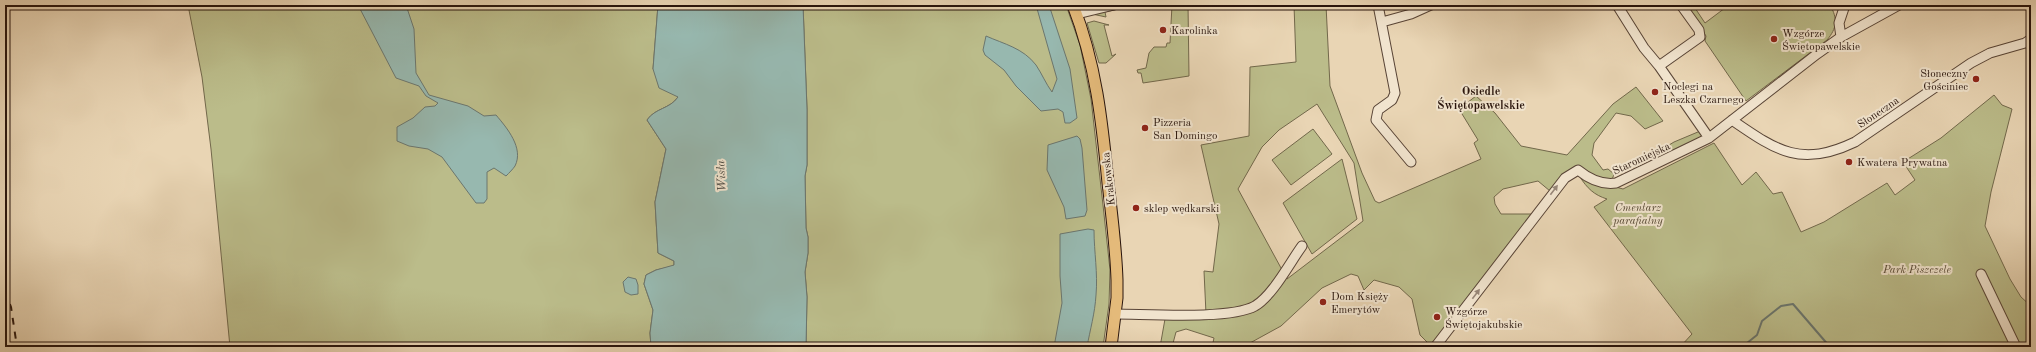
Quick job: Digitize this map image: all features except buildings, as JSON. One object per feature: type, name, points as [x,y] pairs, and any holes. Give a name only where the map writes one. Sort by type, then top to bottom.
[{"type":"main road","name":"Krakowska","points":[[1075,10],[1089,50],[1099,97],[1117,266],[1116,314],[1111,347]]},
{"type":"street","name":"Krakowska","points":[[1075,10],[1114,5]]},
{"type":"street","points":[[1378,5],[1396,93],[1392,100],[1378,110],[1376,120],[1411,162]]},
{"type":"street","points":[[1382,22],[1411,14],[1431,5]]},
{"type":"street","points":[[1617,5],[1644,48],[1659,66],[1709,138]]},
{"type":"street","points":[[1659,66],[1700,37],[1699,30],[1681,5]]},
{"type":"street","name":"Staromiejska","points":[[1435,347],[1560,182],[1578,170],[1598,182],[1610,184],[1616,183],[1709,138],[1841,37],[1899,5]]},
{"type":"street","points":[[1841,7],[1841,37]]},
{"type":"street","name":"Słoneczna","points":[[1732,120],[1778,149],[1802,154],[1816,154],[1833,151],[1855,142],[1971,63],[1990,53],[2029,42]]},
{"type":"street","points":[[1116,314],[1226,314],[1246,310],[1255,306],[1267,295],[1302,246]]},
{"type":"street","points":[[1981,274],[2016,347]]},
{"type":"green space","points":[[188,5],[658,5],[653,69],[678,97],[671,104],[654,113],[647,120],[666,149],[655,202],[658,253],[674,261],[674,266],[656,270],[646,275],[644,284],[653,310],[650,333],[651,347],[230,347],[211,149],[202,77]]},
{"type":"green space","points":[[803,5],[1066,5],[1080,45],[1091,99],[1103,205],[1110,270],[1109,304],[1103,347],[806,347],[807,297],[805,272],[808,253],[808,237],[806,228],[805,176],[807,165],[807,109]]},
{"type":"green space","points":[[1122,5],[1136,5],[1105,12],[1106,17],[1092,14],[1092,12]]},
{"type":"green space","points":[[1172,5],[1188,5],[1189,76],[1143,83],[1141,73],[1138,73],[1137,70],[1146,68],[1149,53],[1154,47],[1166,47],[1167,43],[1170,43]]},
{"type":"green space","points":[[1294,5],[1326,5],[1330,86],[1362,173],[1375,201],[1379,203],[1481,159],[1474,143],[1478,140],[1459,109],[1476,96],[1495,113],[1521,146],[1567,155],[1613,104],[1636,87],[1663,121],[1645,129],[1631,116],[1616,113],[1594,143],[1592,155],[1603,170],[1608,169],[1614,174],[1612,180],[1571,172],[1559,179],[1550,191],[1538,181],[1503,189],[1494,197],[1495,204],[1501,214],[1532,214],[1431,346],[1420,335],[1412,299],[1399,287],[1374,280],[1364,290],[1358,276],[1351,274],[1322,288],[1281,326],[1241,347],[1212,347],[1214,338],[1186,329],[1176,332],[1172,347],[1160,347],[1165,319],[1206,314],[1204,271],[1213,272],[1219,224],[1201,145],[1249,136],[1250,67],[1296,62]],"holes":[[[1317,104],[1354,163],[1363,221],[1287,279],[1238,189],[1262,147],[1279,130]]]},
{"type":"green space","points":[[1686,5],[1693,5],[1705,23],[1729,5],[1830,5],[1833,10],[1835,23],[1833,31],[1827,40],[1746,101],[1705,41],[1706,36]]},
{"type":"green space","points":[[1094,21],[1109,25],[1104,25],[1112,56],[1116,54],[1106,63],[1099,63],[1087,23]]},
{"type":"green space","name":"Park Piszczele","points":[[1994,95],[2002,105],[2012,109],[1991,192],[1985,226],[2010,279],[2021,297],[2031,306],[2031,347],[1680,347],[1692,334],[1594,207],[1607,199],[1591,191],[1580,177],[1623,189],[1714,143],[1742,185],[1756,172],[1773,194],[1782,192],[1801,232],[1824,222],[1887,183],[1895,195],[1915,180],[1903,162],[1941,138]]},
{"type":"green space","points":[[1313,129],[1332,154],[1291,185],[1272,160]]},
{"type":"green space","points":[[1705,129],[1710,131],[1700,138],[1656,160],[1654,154],[1674,142]]},
{"type":"green space","points":[[1342,159],[1357,219],[1312,254],[1283,203]]},
{"type":"water","points":[[358,5],[406,5],[414,29],[416,73],[429,95],[468,106],[484,116],[496,115],[509,132],[516,145],[517,159],[515,166],[506,176],[494,168],[487,172],[487,199],[484,203],[476,203],[442,157],[428,149],[409,146],[397,141],[397,127],[413,118],[425,107],[435,106],[438,103],[426,96],[419,86],[396,78]]},
{"type":"water","name":"Wisła","points":[[658,5],[803,5],[807,109],[807,165],[805,176],[806,228],[808,237],[808,253],[805,272],[807,297],[806,347],[651,347],[650,333],[653,310],[644,284],[646,275],[656,270],[674,265],[674,261],[658,253],[655,202],[666,149],[647,120],[654,113],[671,104],[678,97],[659,88],[653,69]]},
{"type":"water","points":[[1036,5],[1049,5],[1070,69],[1077,118],[1070,123],[1065,123],[1063,112],[1058,109],[1041,111],[1016,86],[1004,70],[985,55],[983,50],[986,36],[1019,50],[1036,65],[1052,92],[1057,79]]},
{"type":"water","points":[[1077,136],[1080,139],[1082,148],[1087,210],[1085,216],[1066,219],[1064,207],[1047,170],[1048,145]]},
{"type":"water","points":[[1088,229],[1094,230],[1096,287],[1095,308],[1087,347],[1054,347],[1062,303],[1060,276],[1060,234]]},
{"type":"water","points":[[628,277],[636,279],[638,294],[631,295],[625,292],[623,282]]},
{"type":"waterway","points":[[1742,347],[1757,335],[1762,321],[1781,306],[1793,304],[1830,347]]},
{"type":"railway","points":[[5,291],[11,307],[17,347]]},
{"type":"place","name":"Karolinka","points":[[1163,30]]},
{"type":"place","name":"Wzgórze Świętopawelskie","points":[[1774,39]]},
{"type":"place","name":"Słoneczny Gościniec","points":[[1976,79]]},
{"type":"place","name":"Noclegi na Leszka Czarnego","points":[[1655,92]]},
{"type":"place","name":"Pizzeria San Domingo","points":[[1145,128]]},
{"type":"place","name":"Kwatera Prywatna","points":[[1849,162]]},
{"type":"place","name":"sklep wędkarski","points":[[1136,208]]},
{"type":"place","name":"Dom Księży Emerytów","points":[[1323,302]]},
{"type":"place","name":"Wzgórze Świętojakubskie","points":[[1437,317]]},
{"type":"district","name":"Osiedle Świętopawelskie","points":[[1481,98]]},
{"type":"park label","name":"Cmentarz parafialny","points":[[1638,213]]}]
